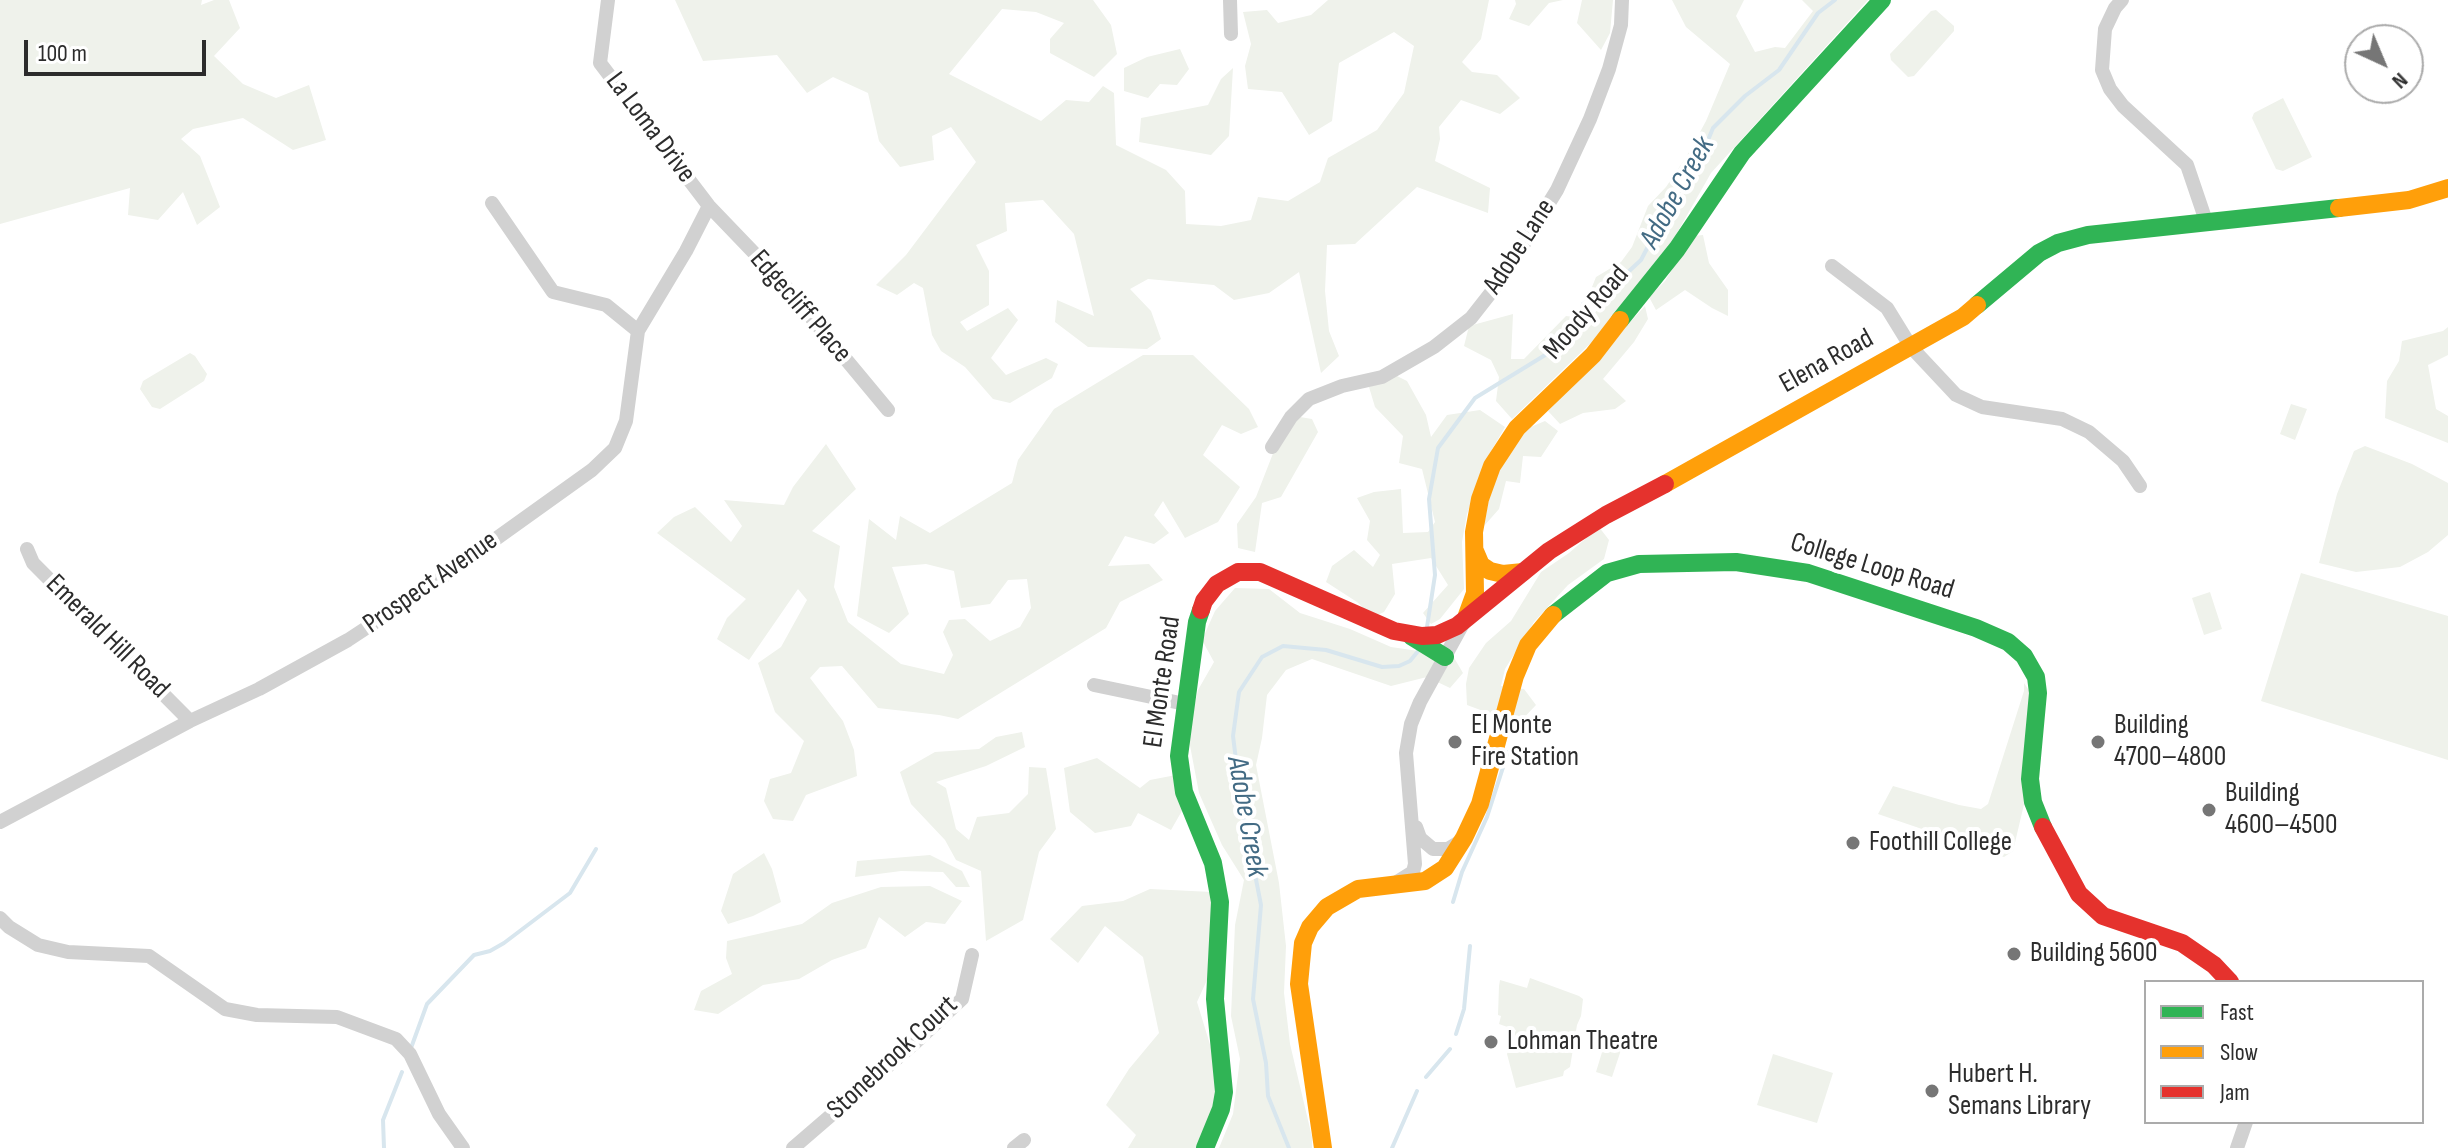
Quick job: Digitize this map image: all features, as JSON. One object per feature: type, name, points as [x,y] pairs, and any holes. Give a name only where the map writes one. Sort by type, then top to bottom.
[{"type":"street","name":"La Loma Drive","points":[[608,0],[600,63],[709,206]]},
{"type":"street","points":[[1230,0],[1231,34]]},
{"type":"street","name":"Adobe Lane","points":[[1272,447],[1291,417],[1309,399],[1342,386],[1382,377],[1434,347],[1479,308],[1504,276],[1557,190],[1584,133],[1609,69],[1621,25],[1622,0]]},
{"type":"street","name":"Moody Road","points":[[1466,618],[1475,593],[1474,548],[1478,508],[1492,466],[1517,428],[1593,355],[1677,249],[1742,153],[1882,0]]},
{"type":"street","points":[[2122,0],[2105,29],[2102,70],[2110,89],[2123,106],[2187,165],[2206,221]]},
{"type":"street","name":"Elena Road","points":[[1391,883],[1406,878],[1415,869],[1406,753],[1411,724],[1420,702],[1466,618],[1549,551],[1606,515],[1739,444],[1963,317],[2039,253],[2058,243],[2088,235],[2409,200],[2448,188]]},
{"type":"street","points":[[492,203],[553,292],[606,305],[638,331]]},
{"type":"street","name":"Prospect Avenue","points":[[0,822],[348,640],[430,586],[592,470],[615,448],[626,421],[638,331],[709,206]]},
{"type":"street","name":"Edgecliff Place","points":[[709,206],[780,280],[888,410]]},
{"type":"street","points":[[1832,266],[1887,308],[1911,347],[1956,395],[1982,407],[2062,419],[2089,432],[2123,461],[2140,486]]},
{"type":"street","points":[[1474,548],[1481,565],[1490,571],[1503,574],[1523,572]]},
{"type":"street","name":"Emerald Hill Road","points":[[27,549],[33,563],[190,721]]},
{"type":"street","name":"College Loop Road","points":[[1323,1148],[1300,1003],[1303,943],[1310,927],[1327,907],[1358,889],[1391,883],[1414,883],[1435,876],[1452,860],[1486,786],[1521,659],[1537,633],[1570,600],[1607,573],[1639,564],[1721,561],[1772,565],[1808,573],[1962,623],[1998,636],[2017,648],[2031,666],[2038,693],[2030,765],[2033,802],[2047,836],[2079,894],[2103,916],[2182,943],[2214,965],[2228,980]]},
{"type":"street","name":"El Monte Road","points":[[1205,1148],[1218,1118],[1224,1092],[1215,999],[1220,902],[1213,863],[1180,775],[1179,756],[1197,622],[1204,601],[1217,584],[1238,572],[1260,572],[1394,631],[1437,635],[1447,632],[1466,618]]},
{"type":"street","points":[[1409,634],[1445,657]]},
{"type":"street","points":[[1094,685],[1185,704]]},
{"type":"street","name":"Elena Road","points":[[1413,818],[1420,838],[1433,849],[1448,849],[1464,838]]},
{"type":"street","points":[[0,918],[38,945],[68,952],[149,956],[225,1009],[257,1015],[337,1017],[396,1039],[410,1054],[439,1114],[463,1148]]},
{"type":"street","name":"Stonebrook Court","points":[[793,1148],[962,999],[972,955]]},
{"type":"street","points":[[2237,1148],[2245,1124]]},
{"type":"shaded area","points":[[0,0],[202,0],[201,5],[214,0],[229,0],[240,28],[214,56],[243,84],[276,98],[309,85],[326,140],[293,150],[243,118],[193,129],[181,139],[200,156],[220,207],[197,225],[183,192],[158,220],[128,215],[130,188],[0,224]]},
{"type":"shaded area","points":[[675,0],[1093,0],[1111,25],[1117,54],[1094,77],[1050,53],[1050,39],[1064,23],[1036,12],[1002,9],[949,74],[1041,121],[1066,100],[1089,102],[1103,86],[1114,93],[1116,145],[1166,170],[1185,191],[1186,224],[1221,226],[1251,220],[1258,197],[1288,201],[1320,182],[1328,158],[1377,130],[1404,93],[1414,46],[1394,32],[1339,63],[1332,121],[1309,135],[1282,92],[1248,89],[1245,66],[1251,44],[1243,12],[1267,10],[1278,23],[1311,15],[1328,0],[1489,0],[1481,39],[1462,62],[1472,72],[1497,75],[1520,98],[1500,114],[1461,100],[1439,127],[1435,161],[1490,188],[1488,213],[1417,187],[1355,244],[1327,245],[1325,291],[1329,331],[1339,356],[1321,373],[1299,272],[1269,293],[1234,300],[1214,285],[1148,279],[1130,289],[1151,311],[1161,339],[1147,349],[1088,347],[1055,322],[1057,300],[1094,316],[1074,234],[1043,200],[1005,203],[1007,231],[976,245],[989,271],[989,305],[960,322],[967,331],[1008,308],[1018,320],[991,358],[1006,375],[1046,358],[1058,364],[1052,378],[1010,403],[993,399],[965,367],[941,351],[932,335],[923,288],[914,283],[897,295],[876,285],[906,255],[976,162],[951,127],[932,136],[934,160],[900,167],[879,141],[868,93],[833,77],[807,93],[777,55],[703,61]]},
{"type":"shaded area","points":[[1515,0],[1563,0],[1549,3],[1529,26],[1509,19]]},
{"type":"shaded area","points":[[1582,0],[1613,0],[1610,33],[1601,50],[1577,23]]},
{"type":"shaded area","points":[[1672,0],[1744,0],[1736,16],[1755,52],[1785,48],[1813,11],[1802,0],[1868,0],[1711,173],[1665,254],[1599,335],[1512,419],[1496,401],[1499,377],[1491,360],[1464,346],[1469,326],[1513,314],[1511,359],[1524,359],[1566,316],[1590,319],[1602,304],[1592,287],[1596,277],[1621,262],[1632,247],[1648,206],[1666,187],[1706,121],[1730,64],[1686,27]]},
{"type":"shaded area","points":[[1936,10],[1954,26],[1954,31],[1914,76],[1908,77],[1891,60],[1890,54],[1931,11]]},
{"type":"shaded area","points":[[1180,49],[1189,69],[1177,85],[1160,84],[1148,98],[1124,91],[1124,68],[1147,57]]},
{"type":"shaded area","points":[[1233,68],[1229,136],[1211,155],[1139,142],[1141,118],[1208,105],[1221,79]]},
{"type":"shaded area","points":[[2283,98],[2312,157],[2283,171],[2276,169],[2252,118],[2254,113]]},
{"type":"shaded area","points":[[1703,235],[1709,263],[1728,290],[1728,316],[1685,290],[1656,310],[1649,297],[1665,281],[1693,236]]},
{"type":"shaded area","points":[[1645,306],[1648,319],[1634,342],[1603,379],[1626,401],[1615,409],[1583,413],[1560,424],[1548,411]]},
{"type":"shaded area","points":[[2448,327],[2448,355],[2428,365],[2436,409],[2448,416],[2448,443],[2385,418],[2387,381],[2399,361],[2402,341]]},
{"type":"shaded area","points":[[190,353],[207,374],[204,381],[160,409],[152,407],[140,389],[143,381]]},
{"type":"shaded area","points":[[1143,355],[1193,355],[1249,409],[1258,427],[1241,434],[1222,425],[1203,455],[1240,487],[1218,522],[1185,538],[1163,501],[1154,515],[1169,533],[1154,544],[1125,536],[1108,566],[1149,564],[1163,580],[1120,602],[1106,628],[958,719],[878,708],[842,666],[820,667],[810,678],[843,721],[854,750],[857,776],[806,795],[793,821],[773,819],[764,801],[770,779],[791,773],[804,741],[775,712],[758,663],[781,647],[807,600],[798,589],[749,660],[717,639],[727,618],[746,599],[657,533],[674,517],[695,507],[731,542],[742,526],[724,500],[784,505],[793,487],[826,444],[856,489],[812,531],[840,546],[834,587],[848,622],[901,664],[944,674],[953,655],[943,632],[949,620],[965,619],[990,641],[1020,627],[1031,608],[1027,579],[1008,580],[990,604],[961,608],[954,571],[926,564],[892,567],[909,614],[889,633],[857,616],[869,519],[896,540],[900,516],[930,533],[1012,483],[1018,460],[1054,409]]},
{"type":"shaded area","points":[[1395,375],[1407,381],[1426,415],[1431,437],[1447,415],[1480,410],[1505,427],[1487,458],[1467,514],[1462,542],[1464,589],[1440,619],[1431,624],[1423,613],[1448,585],[1431,558],[1392,564],[1395,594],[1384,612],[1373,617],[1357,602],[1326,582],[1332,566],[1354,550],[1373,567],[1380,555],[1367,540],[1370,521],[1357,498],[1374,492],[1401,489],[1403,533],[1428,532],[1435,522],[1422,469],[1399,463],[1403,436],[1375,407],[1369,387]]},
{"type":"shaded area","points":[[2291,404],[2307,409],[2295,440],[2280,434]]},
{"type":"shaded area","points":[[1288,415],[1312,419],[1318,432],[1281,497],[1262,503],[1255,552],[1238,548],[1237,524],[1256,497]]},
{"type":"shaded area","points":[[1545,421],[1558,431],[1541,457],[1523,456],[1520,483],[1506,481],[1499,509],[1484,526],[1491,487],[1521,431]]},
{"type":"shaded area","points":[[2365,446],[2412,464],[2448,483],[2448,535],[2428,552],[2400,567],[2356,572],[2319,563],[2337,494],[2354,451]]},
{"type":"shaded area","points":[[1599,527],[1609,540],[1604,559],[1568,585],[1534,622],[1505,669],[1501,686],[1524,689],[1536,705],[1518,724],[1467,705],[1469,668],[1486,643],[1511,621],[1541,572]]},
{"type":"shaded area","points":[[2301,573],[2448,616],[2448,760],[2261,701]]},
{"type":"shaded area","points":[[1235,588],[1269,589],[1300,613],[1350,629],[1391,647],[1453,656],[1463,673],[1450,688],[1427,677],[1391,686],[1312,659],[1286,670],[1267,695],[1256,765],[1279,883],[1286,946],[1284,993],[1290,1044],[1312,1148],[1219,1148],[1233,1114],[1240,1059],[1231,1016],[1235,925],[1244,880],[1222,845],[1199,793],[1188,735],[1198,690],[1214,662],[1202,640],[1215,611]]},
{"type":"shaded area","points":[[2210,592],[2222,629],[2204,635],[2192,598]]},
{"type":"shaded area","points":[[2024,683],[2030,692],[2025,800],[2013,851],[2004,857],[1878,814],[1893,786],[1959,805],[1981,809],[1988,804]]},
{"type":"shaded area","points":[[1022,732],[1025,747],[986,766],[936,782],[946,788],[956,829],[969,840],[977,817],[1009,813],[1028,794],[1029,767],[1046,768],[1056,829],[1039,852],[1023,920],[986,941],[981,871],[956,860],[945,840],[911,804],[900,772],[935,752],[979,749],[996,737]]},
{"type":"shaded area","points":[[1097,758],[1140,788],[1150,780],[1176,775],[1187,802],[1171,830],[1138,813],[1131,826],[1095,833],[1070,812],[1064,768]]},
{"type":"shaded area","points":[[764,853],[781,902],[728,924],[721,911],[733,874]]},
{"type":"shaded area","points":[[930,855],[962,871],[970,887],[956,887],[943,872],[901,871],[855,877],[857,861]]},
{"type":"shaded area","points":[[930,886],[962,901],[945,924],[926,922],[905,937],[879,917],[866,948],[832,960],[799,979],[763,985],[718,1014],[694,1010],[701,991],[732,974],[726,958],[727,941],[802,924],[832,903],[881,887]]},
{"type":"shaded area","points":[[1150,889],[1212,892],[1221,949],[1197,1002],[1219,1074],[1207,1139],[1200,1148],[1128,1148],[1136,1135],[1106,1105],[1129,1069],[1159,1033],[1143,957],[1105,926],[1078,963],[1050,939],[1082,906],[1123,901]]},
{"type":"shaded area","points":[[1530,978],[1579,996],[1583,999],[1581,1016],[1570,1067],[1563,1076],[1516,1088],[1507,1054],[1516,1030],[1499,1024],[1499,986],[1500,980],[1527,988]]},
{"type":"shaded area","points":[[1606,1039],[1623,1044],[1612,1077],[1596,1072]]},
{"type":"shaded area","points":[[1773,1054],[1833,1073],[1817,1123],[1757,1105]]},
{"type":"waterway","name":"Adobe Creek","points":[[1427,627],[1435,575],[1429,499],[1438,448],[1475,398],[1555,349],[1572,326],[1577,324],[1583,304],[1612,287],[1641,260],[1668,208],[1701,157],[1713,128],[1745,96],[1779,70],[1818,13],[1835,0]]},
{"type":"waterway","name":"Adobe Creek","points":[[1289,1148],[1268,1096],[1266,1063],[1253,999],[1261,905],[1242,808],[1233,736],[1239,692],[1262,657],[1283,646],[1326,650],[1382,667],[1399,666],[1410,661],[1419,650]]},
{"type":"waterway","points":[[1453,902],[1462,872],[1487,817],[1508,752]]},
{"type":"waterway","points":[[411,1048],[427,1004],[474,955],[504,943],[570,893],[596,849]]},
{"type":"waterway","points":[[1456,1034],[1464,1009],[1470,946]]},
{"type":"waterway","points":[[1426,1077],[1450,1049]]},
{"type":"waterway","points":[[384,1148],[383,1120],[402,1072]]},
{"type":"waterway","points":[[1392,1148],[1417,1091]]},
{"type":"traffic: fast","points":[[1620,320],[1677,249],[1742,153],[1882,0]]},
{"type":"traffic: fast","points":[[1977,305],[2039,253],[2058,243],[2088,235],[2339,208]]},
{"type":"traffic: fast","points":[[1553,615],[1607,573],[1639,564],[1736,562],[1808,573],[1976,628],[2008,642],[2024,656],[2036,677],[2038,693],[2030,779],[2033,802],[2043,827]]},
{"type":"traffic: fast","points":[[1201,610],[1179,756],[1184,792],[1213,863],[1220,902],[1215,999],[1224,1092],[1221,1109],[1205,1148]]},
{"type":"traffic: fast","points":[[1411,636],[1445,657]]},
{"type":"traffic: slow","points":[[2339,208],[2409,200],[2448,188]]},
{"type":"traffic: slow","points":[[1665,484],[1963,317],[1977,305]]},
{"type":"traffic: slow","points":[[1467,615],[1475,593],[1474,532],[1480,499],[1492,466],[1517,428],[1593,355],[1620,320]]},
{"type":"traffic: slow","points":[[1475,551],[1481,565],[1490,571],[1503,574],[1523,572]]},
{"type":"traffic: slow","points":[[1323,1148],[1299,984],[1303,943],[1310,927],[1327,907],[1358,889],[1425,881],[1445,868],[1480,804],[1515,676],[1528,645],[1553,615]]},
{"type":"traffic: jam","points":[[1201,610],[1217,584],[1238,572],[1260,572],[1394,631],[1437,635],[1457,626],[1549,551],[1606,515],[1665,484]]},
{"type":"traffic: jam","points":[[2043,827],[2079,894],[2103,916],[2182,943],[2214,965],[2228,980]]},
{"type":"place","name":"El Monte Fire Station","points":[[1455,742]]},
{"type":"place","name":"Building 4700–4800","points":[[2098,742]]},
{"type":"place","name":"Building 4600–4500","points":[[2209,810]]},
{"type":"place","name":"Foothill College","points":[[1853,843]]},
{"type":"place","name":"Building 5600","points":[[2014,954]]},
{"type":"place","name":"Lohman Theatre","points":[[1491,1042]]},
{"type":"place","name":"Hubert H. Semans Library","points":[[1932,1091]]}]
